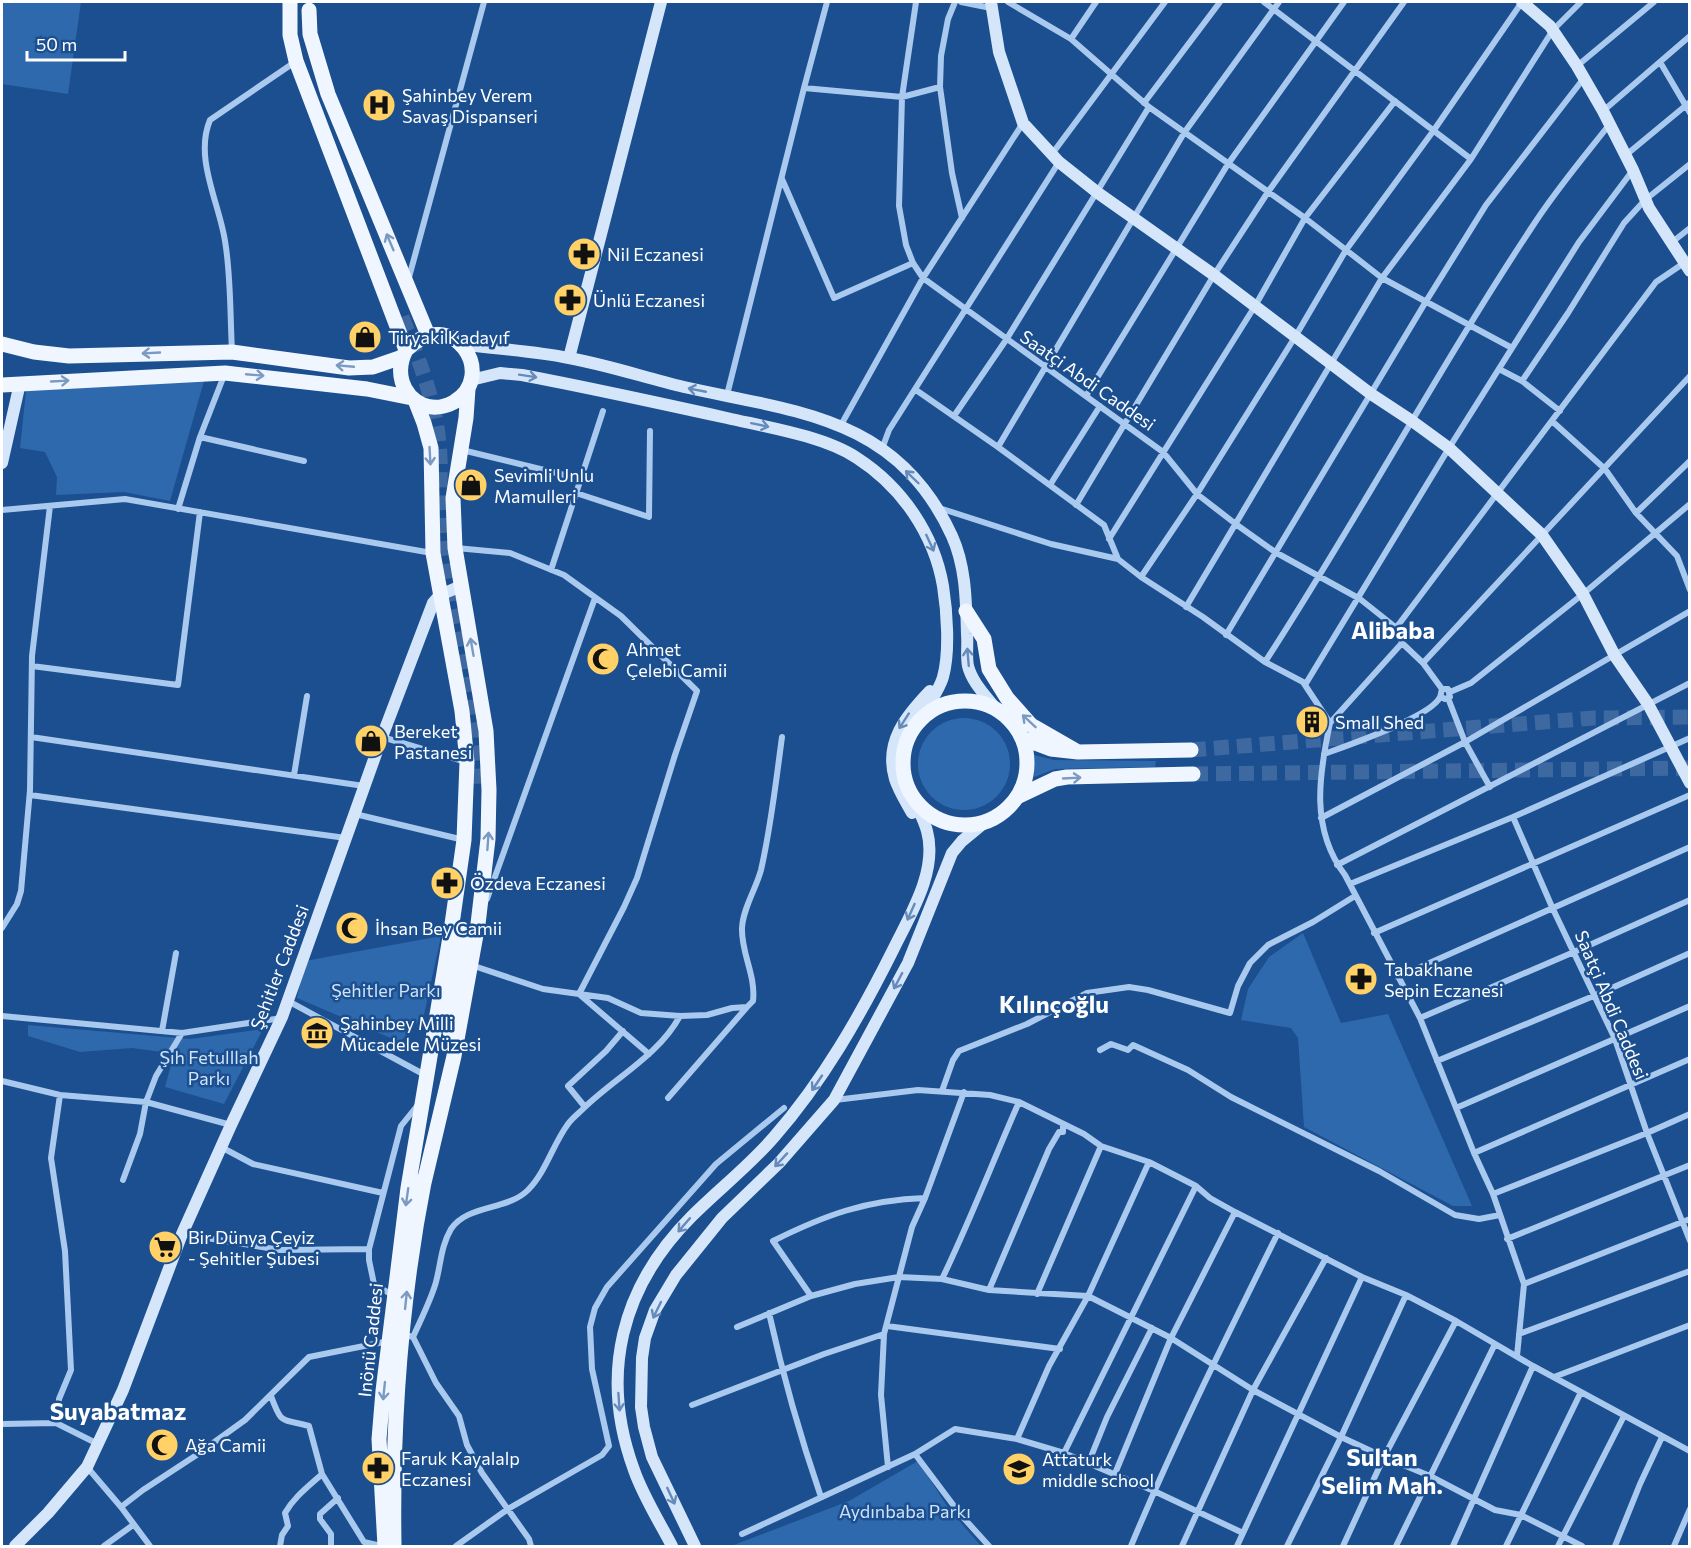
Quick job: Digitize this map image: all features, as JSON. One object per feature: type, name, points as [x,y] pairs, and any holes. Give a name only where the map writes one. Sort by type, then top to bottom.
[{"type":"main road","points":[[290,2],[290,35],[296,61],[404,354]]},
{"type":"main road","points":[[569,358],[661,2]]},
{"type":"main road","points":[[1524,2],[1553,30],[1578,66],[1633,170],[1645,200],[1687,267]]},
{"type":"main road","points":[[991,5],[999,52],[1023,123],[1055,158],[1098,193],[1214,275],[1371,394],[1449,448],[1542,536],[1583,594],[1616,656],[1648,704],[1689,783]]},
{"type":"main road","points":[[310,6],[306,32],[317,97]]},
{"type":"main road","points":[[310,6],[310,34],[328,94],[428,335]]},
{"type":"main road","points":[[290,35],[317,97],[402,317]]},
{"type":"main road","points":[[417,1140],[464,840],[467,762],[462,711],[433,553],[431,448],[424,423],[413,399],[403,386],[400,372],[404,354],[415,340],[428,335],[440,334],[452,337],[461,344],[469,354],[472,365],[453,498],[454,548],[486,731],[489,790],[488,839],[478,924],[452,1067],[423,1187]]},
{"type":"main road","points":[[2,344],[34,352],[69,356],[232,352],[349,368],[373,367],[404,354]]},
{"type":"main road","points":[[461,344],[569,358],[684,387],[778,405],[840,425],[882,449],[922,487],[952,537],[965,584],[968,664],[973,677],[995,708]]},
{"type":"main road","points":[[2,385],[225,373],[367,388],[413,399],[426,406],[444,406],[460,398],[469,385],[500,373],[574,384],[778,429],[822,442],[855,457],[872,469],[911,509],[929,539],[937,557],[945,597],[947,652],[943,678],[908,738],[903,758],[905,778],[927,831],[929,855],[926,875],[910,914],[869,998],[816,1086],[773,1139],[691,1216],[664,1247],[646,1275],[623,1331],[618,1356],[620,1413],[625,1444],[634,1472],[672,1546]]},
{"type":"main road","points":[[2,463],[20,383]]},
{"type":"main road","points":[[440,595],[461,586]]},
{"type":"main road","name":"Şehitler Caddesi","points":[[15,1546],[87,1467],[123,1390],[182,1234],[282,1017],[382,737],[433,603],[440,595]]},
{"type":"main road","points":[[966,611],[984,639],[989,669],[1007,698],[1031,725],[1078,752]]},
{"type":"main road","points":[[926,875],[919,831],[895,780],[892,756],[900,726],[943,678]]},
{"type":"main road","points":[[695,1546],[652,1457],[640,1407],[645,1338],[655,1310],[676,1275],[722,1218],[778,1163],[834,1100],[908,963],[952,853],[962,841],[985,822],[1003,812],[1017,797],[1026,778],[1027,758],[1022,738],[1011,720],[995,708],[975,701],[953,702],[936,708],[919,720]]},
{"type":"main road","points":[[1022,738],[1051,749],[1078,752],[1191,750]]},
{"type":"main road","points":[[1017,797],[1046,783],[1067,777],[1193,774]]},
{"type":"main road","points":[[423,1187],[449,1042],[470,856],[474,788]]},
{"type":"main road","points":[[913,797],[927,812],[945,822],[965,826],[985,822]]},
{"type":"main road","points":[[417,1140],[452,1005]]},
{"type":"main road","name":"Inönü Caddesi","points":[[383,1546],[379,1439],[394,1296],[417,1140]]},
{"type":"main road","name":"Inönü Caddesi","points":[[394,1546],[395,1425],[408,1335],[408,1284],[423,1187]]},
{"type":"street","points":[[407,285],[484,2]]},
{"type":"street","points":[[727,395],[827,2]]},
{"type":"street","name":"Saatçi Abdi Caddesi","points":[[916,2],[902,97],[899,206],[906,245],[913,263],[923,278],[1163,452],[1197,494],[1237,525],[1275,552],[1360,599],[1399,630],[1402,643],[1423,663],[1445,694],[1465,742],[1490,787]]},
{"type":"street","points":[[955,2],[948,19],[941,56],[940,87],[952,173],[962,218]]},
{"type":"street","points":[[961,2],[991,5]]},
{"type":"street","points":[[1008,2],[1071,39],[1147,105],[1305,218],[1382,278],[1512,348]]},
{"type":"street","points":[[1071,39],[1096,2]]},
{"type":"street","points":[[882,449],[889,430],[965,310],[1055,158],[1112,74],[1165,2]]},
{"type":"street","points":[[954,416],[1006,340],[1098,193],[1147,105],[1220,2]]},
{"type":"street","points":[[1264,2],[1471,159]]},
{"type":"street","points":[[998,447],[1184,133],[1279,2]]},
{"type":"street","points":[[1086,396],[1228,164],[1344,2]]},
{"type":"street","points":[[1076,505],[1214,275],[1268,192],[1404,2]]},
{"type":"street","points":[[1141,578],[1197,494],[1295,337],[1346,250],[1524,2]]},
{"type":"street","points":[[1186,607],[1237,525],[1382,278],[1471,159],[1553,30],[1581,2]]},
{"type":"street","points":[[1578,66],[1648,3]]},
{"type":"street","points":[[1603,111],[1689,36]]},
{"type":"street","points":[[232,352],[225,241],[206,160],[204,134],[210,120],[296,61]]},
{"type":"street","points":[[1660,62],[1687,103],[1689,113]]},
{"type":"street","points":[[1226,634],[1486,205],[1584,78]]},
{"type":"street","points":[[804,88],[902,97],[940,87]]},
{"type":"street","points":[[1109,539],[1256,306],[1305,218],[1395,101]]},
{"type":"street","points":[[1625,155],[1687,103]]},
{"type":"street","points":[[840,425],[923,278],[1023,123]]},
{"type":"street","points":[[1265,662],[1320,578],[1469,326],[1533,224],[1609,125]]},
{"type":"street","points":[[1522,381],[1624,223],[1645,200],[1689,164]]},
{"type":"street","points":[[1305,686],[1360,599],[1449,448],[1579,242],[1633,170]]},
{"type":"street","points":[[782,178],[834,297],[913,263]]},
{"type":"street","points":[[1671,243],[1689,228]]},
{"type":"street","points":[[1396,628],[1656,282],[1687,267]]},
{"type":"street","points":[[1499,369],[1522,381],[1560,411]]},
{"type":"street","points":[[178,509],[200,437],[225,373]]},
{"type":"street","points":[[1423,663],[1689,376]]},
{"type":"street","points":[[916,390],[1104,525],[1118,559],[1141,578],[1265,662],[1303,682],[1330,723]]},
{"type":"street","points":[[1050,485],[1100,406]]},
{"type":"street","points":[[551,570],[603,411]]},
{"type":"street","points":[[1552,422],[1605,469],[1636,513],[1677,556],[1689,590]]},
{"type":"street","points":[[576,493],[649,517],[650,431]]},
{"type":"street","points":[[200,437],[304,461]]},
{"type":"street","points":[[460,449],[581,478]]},
{"type":"street","points":[[1636,513],[1689,461]]},
{"type":"street","points":[[2,510],[125,499],[433,553]]},
{"type":"street","points":[[1324,754],[1372,737],[1426,710],[1445,694],[1471,683],[1583,594],[1689,504]]},
{"type":"street","points":[[2,928],[17,904],[21,891],[30,795],[32,666],[50,506]]},
{"type":"street","points":[[934,506],[1051,544],[1118,559]]},
{"type":"street","points":[[32,666],[178,685],[200,513]]},
{"type":"street","points":[[454,548],[510,554],[564,575],[621,616],[697,691],[637,878],[579,994]]},
{"type":"street","points":[[478,924],[595,598]]},
{"type":"street","points":[[1321,818],[1465,742],[1616,656],[1689,611]]},
{"type":"street","points":[[1402,643],[1330,723],[1319,785],[1321,818],[1337,865],[1350,884],[1420,1018],[1474,1153],[1493,1194],[1524,1284],[1517,1356]]},
{"type":"street","points":[[1337,865],[1689,682]]},
{"type":"street","points":[[294,775],[307,696]]},
{"type":"street","points":[[31,736],[364,786]]},
{"type":"street","points":[[382,737],[467,762]]},
{"type":"street","points":[[668,1098],[753,1001],[755,987],[746,954],[742,927],[760,873],[770,826],[782,737]]},
{"type":"street","points":[[1350,884],[1513,817],[1689,738]]},
{"type":"street","points":[[30,795],[346,838]]},
{"type":"street","points":[[1374,933],[1689,795]]},
{"type":"street","points":[[355,814],[464,840]]},
{"type":"street","name":"Saatçi Abdi Caddesi","points":[[1513,817],[1552,907],[1615,1039],[1647,1132],[1689,1241]]},
{"type":"street","points":[[1398,977],[1689,847]]},
{"type":"street","points":[[942,1091],[953,1060],[959,1051],[1028,1024],[1087,993],[1129,987],[1148,990],[1230,1013],[1238,986],[1250,963],[1268,945],[1313,922],[1355,896]]},
{"type":"street","points":[[1420,1018],[1689,900]]},
{"type":"street","points":[[162,1031],[176,953]]},
{"type":"street","points":[[1437,1061],[1596,996],[1689,953]]},
{"type":"street","points":[[471,964],[543,989],[608,998],[642,1013],[680,1016],[707,1015],[732,1008],[747,1007]]},
{"type":"street","points":[[579,994],[649,1054]]},
{"type":"street","points":[[288,1001],[428,1077]]},
{"type":"street","points":[[1456,1108],[1689,1006]]},
{"type":"street","points":[[2,1016],[182,1033],[282,1017]]},
{"type":"street","points":[[531,1546],[529,1539],[482,1473],[467,1445],[459,1416],[436,1383],[408,1335],[436,1283],[442,1249],[452,1228],[463,1217],[501,1205],[527,1192],[543,1169],[568,1124],[649,1054],[671,1032],[680,1016]]},
{"type":"street","points":[[585,1107],[568,1086],[606,1051],[623,1031]]},
{"type":"street","points":[[123,1180],[140,1134],[146,1102],[156,1076],[182,1033]]},
{"type":"street","points":[[1100,1050],[1111,1044],[1128,1050],[1133,1045],[1188,1070],[1231,1096],[1379,1171],[1455,1215],[1479,1219],[1500,1215]]},
{"type":"street","points":[[1474,1153],[1689,1059]]},
{"type":"street","points":[[2,1082],[60,1095],[146,1102],[231,1125]]},
{"type":"street","points":[[834,1100],[918,1090],[990,1095],[1019,1102],[1084,1134],[1101,1146],[1149,1162],[1196,1186],[1210,1198],[1235,1212],[1362,1277],[1406,1295],[1456,1321],[1689,1451]]},
{"type":"street","points":[[888,1467],[881,1395],[884,1334],[912,1227],[964,1092]]},
{"type":"street","points":[[56,1423],[59,1399],[71,1370],[65,1251],[51,1158],[60,1095]]},
{"type":"street","points":[[394,1296],[374,1284],[369,1249],[401,1126],[424,1099]]},
{"type":"street","points":[[942,1279],[1019,1102]]},
{"type":"street","points":[[456,1546],[508,1509],[602,1455],[609,1446],[592,1369],[590,1327],[595,1308],[607,1287],[716,1164],[784,1108]]},
{"type":"street","points":[[1493,1194],[1689,1114]]},
{"type":"street","points":[[989,1290],[1049,1149],[1059,1132],[1063,1132],[1063,1125]]},
{"type":"street","points":[[1037,1294],[1101,1146]]},
{"type":"street","points":[[221,1148],[253,1164],[383,1193]]},
{"type":"street","points":[[1017,1439],[1049,1366],[1088,1296],[1149,1162]]},
{"type":"street","points":[[1507,1239],[1689,1166]]},
{"type":"street","points":[[1064,1453],[1196,1186]]},
{"type":"street","points":[[811,1296],[773,1241],[811,1222],[861,1205],[898,1199],[925,1198]]},
{"type":"street","points":[[1114,1476],[1171,1338],[1235,1212]]},
{"type":"street","points":[[1524,1284],[1689,1219]]},
{"type":"street","points":[[1131,1546],[1213,1364],[1278,1233]]},
{"type":"street","points":[[182,1234],[280,1250],[369,1249]]},
{"type":"street","points":[[1182,1546],[1253,1390],[1326,1258]]},
{"type":"street","points":[[1519,1334],[1689,1272]]},
{"type":"street","points":[[737,1327],[811,1296],[855,1284],[899,1277],[942,1279],[989,1290],[1088,1296],[1171,1338],[1253,1390],[1341,1437],[1430,1476],[1495,1510],[1521,1515],[1582,1546]]},
{"type":"street","points":[[1237,1546],[1362,1277]]},
{"type":"street","points":[[1287,1546],[1341,1437],[1406,1295]]},
{"type":"street","points":[[770,1313],[782,1370],[802,1443],[821,1497]]},
{"type":"street","points":[[1343,1546],[1384,1457],[1456,1321]]},
{"type":"street","points":[[1554,1377],[1689,1325]]},
{"type":"street","points":[[887,1326],[1060,1349]]},
{"type":"street","points":[[1088,1464],[1107,1417],[1152,1328]]},
{"type":"street","points":[[692,1405],[884,1334]]},
{"type":"street","points":[[121,1507],[245,1420],[309,1357],[389,1341]]},
{"type":"street","points":[[1396,1546],[1495,1344]]},
{"type":"street","points":[[1454,1546],[1533,1366]]},
{"type":"street","points":[[1506,1546],[1581,1392]]},
{"type":"street","points":[[271,1396],[277,1413],[284,1421],[309,1426],[322,1474],[364,1542],[383,1546]]},
{"type":"street","points":[[1558,1546],[1624,1416]]},
{"type":"street","points":[[2,1424],[56,1423],[98,1444]]},
{"type":"street","points":[[742,1534],[915,1454],[955,1430],[1017,1439],[1064,1453],[1154,1491],[1243,1533]]},
{"type":"street","points":[[1615,1546],[1662,1437]]},
{"type":"street","points":[[915,1454],[960,1514],[989,1546]]},
{"type":"street","points":[[87,1467],[150,1546]]},
{"type":"street","points":[[280,1546],[282,1536],[288,1526],[285,1513],[289,1506],[322,1474]]},
{"type":"street","points":[[331,1546],[331,1534],[320,1519],[320,1514],[338,1498]]},
{"type":"street","points":[[1674,1546],[1689,1509]]},
{"type":"street","points":[[104,1546],[134,1525]]},
{"type":"green space","points":[[2,2],[81,2],[68,94],[2,84]]},
{"type":"green space","points":[[204,381],[170,501],[124,492],[56,495],[57,477],[45,452],[20,448],[26,391]]},
{"type":"green space","points":[[964,718],[982,721],[997,731],[1007,746],[1010,764],[1007,782],[997,797],[982,807],[964,810],[946,807],[931,797],[921,782],[918,764],[921,746],[931,731],[946,721]]},
{"type":"green space","points":[[1034,755],[1054,760],[1156,761],[1155,767],[1055,769],[1034,777]]},
{"type":"green space","points":[[1303,933],[1341,1023],[1388,1014],[1472,1206],[1453,1206],[1304,1127],[1298,1038],[1291,1028],[1241,1020],[1248,989],[1269,957]]},
{"type":"green space","name":"Şehitler Parkı","points":[[441,936],[424,1015],[400,1042],[297,998],[305,961]]},
{"type":"green space","name":"Şıh Fetulllah Parkı","points":[[28,1025],[190,1039],[263,1029],[224,1104],[165,1087],[172,1061],[162,1052],[132,1048],[80,1052],[28,1036]]},
{"type":"green space","name":"Aydınbaba Parkı","points":[[918,1461],[949,1509],[981,1546],[731,1546],[849,1501]]},
{"type":"tunnel","points":[[402,317],[427,385],[439,438],[441,537],[468,702],[474,788]]},
{"type":"tunnel","points":[[1191,750],[1594,718],[1690,717]]},
{"type":"tunnel","points":[[1193,774],[1690,768]]},
{"type":"place","name":"Şahinbey Verem Savaş Dispanseri","points":[[379,105]]},
{"type":"place","name":"Nil Eczanesi","points":[[584,254]]},
{"type":"place","name":"Ünlü Eczanesi","points":[[570,300]]},
{"type":"place","name":"Tiryaki Kadayıf","points":[[365,337]]},
{"type":"place","name":"Sevimli Unlu Mamulleri","points":[[471,485]]},
{"type":"place","name":"Ahmet Çelebi Camii","points":[[603,659]]},
{"type":"place","name":"Small Shed","points":[[1312,722]]},
{"type":"place","name":"Bereket Pastanesi","points":[[371,741]]},
{"type":"place","name":"Özdeva Eczanesi","points":[[447,883]]},
{"type":"place","name":"İhsan Bey Camii","points":[[352,928]]},
{"type":"place","name":"Tabakhane Sepin Eczanesi","points":[[1361,979]]},
{"type":"place","name":"Şahinbey Milli Mücadele Müzesi","points":[[317,1033]]},
{"type":"place","name":"Bir Dünya Çeyiz - Şehitler Şubesi","points":[[165,1247]]},
{"type":"place","name":"Ağa Camii","points":[[162,1445]]},
{"type":"place","name":"Faruk Kayalalp Eczanesi","points":[[378,1468]]},
{"type":"place","name":"Attaturk middle school","points":[[1019,1469]]},
{"type":"district","name":"Alibaba","points":[[1393,629]]},
{"type":"district","name":"Kılınçoğlu","points":[[1054,1003]]},
{"type":"district","name":"Suyabatmaz","points":[[118,1410]]},
{"type":"district","name":"Sultan Selim Mah.","points":[[1382,1470]]}]
